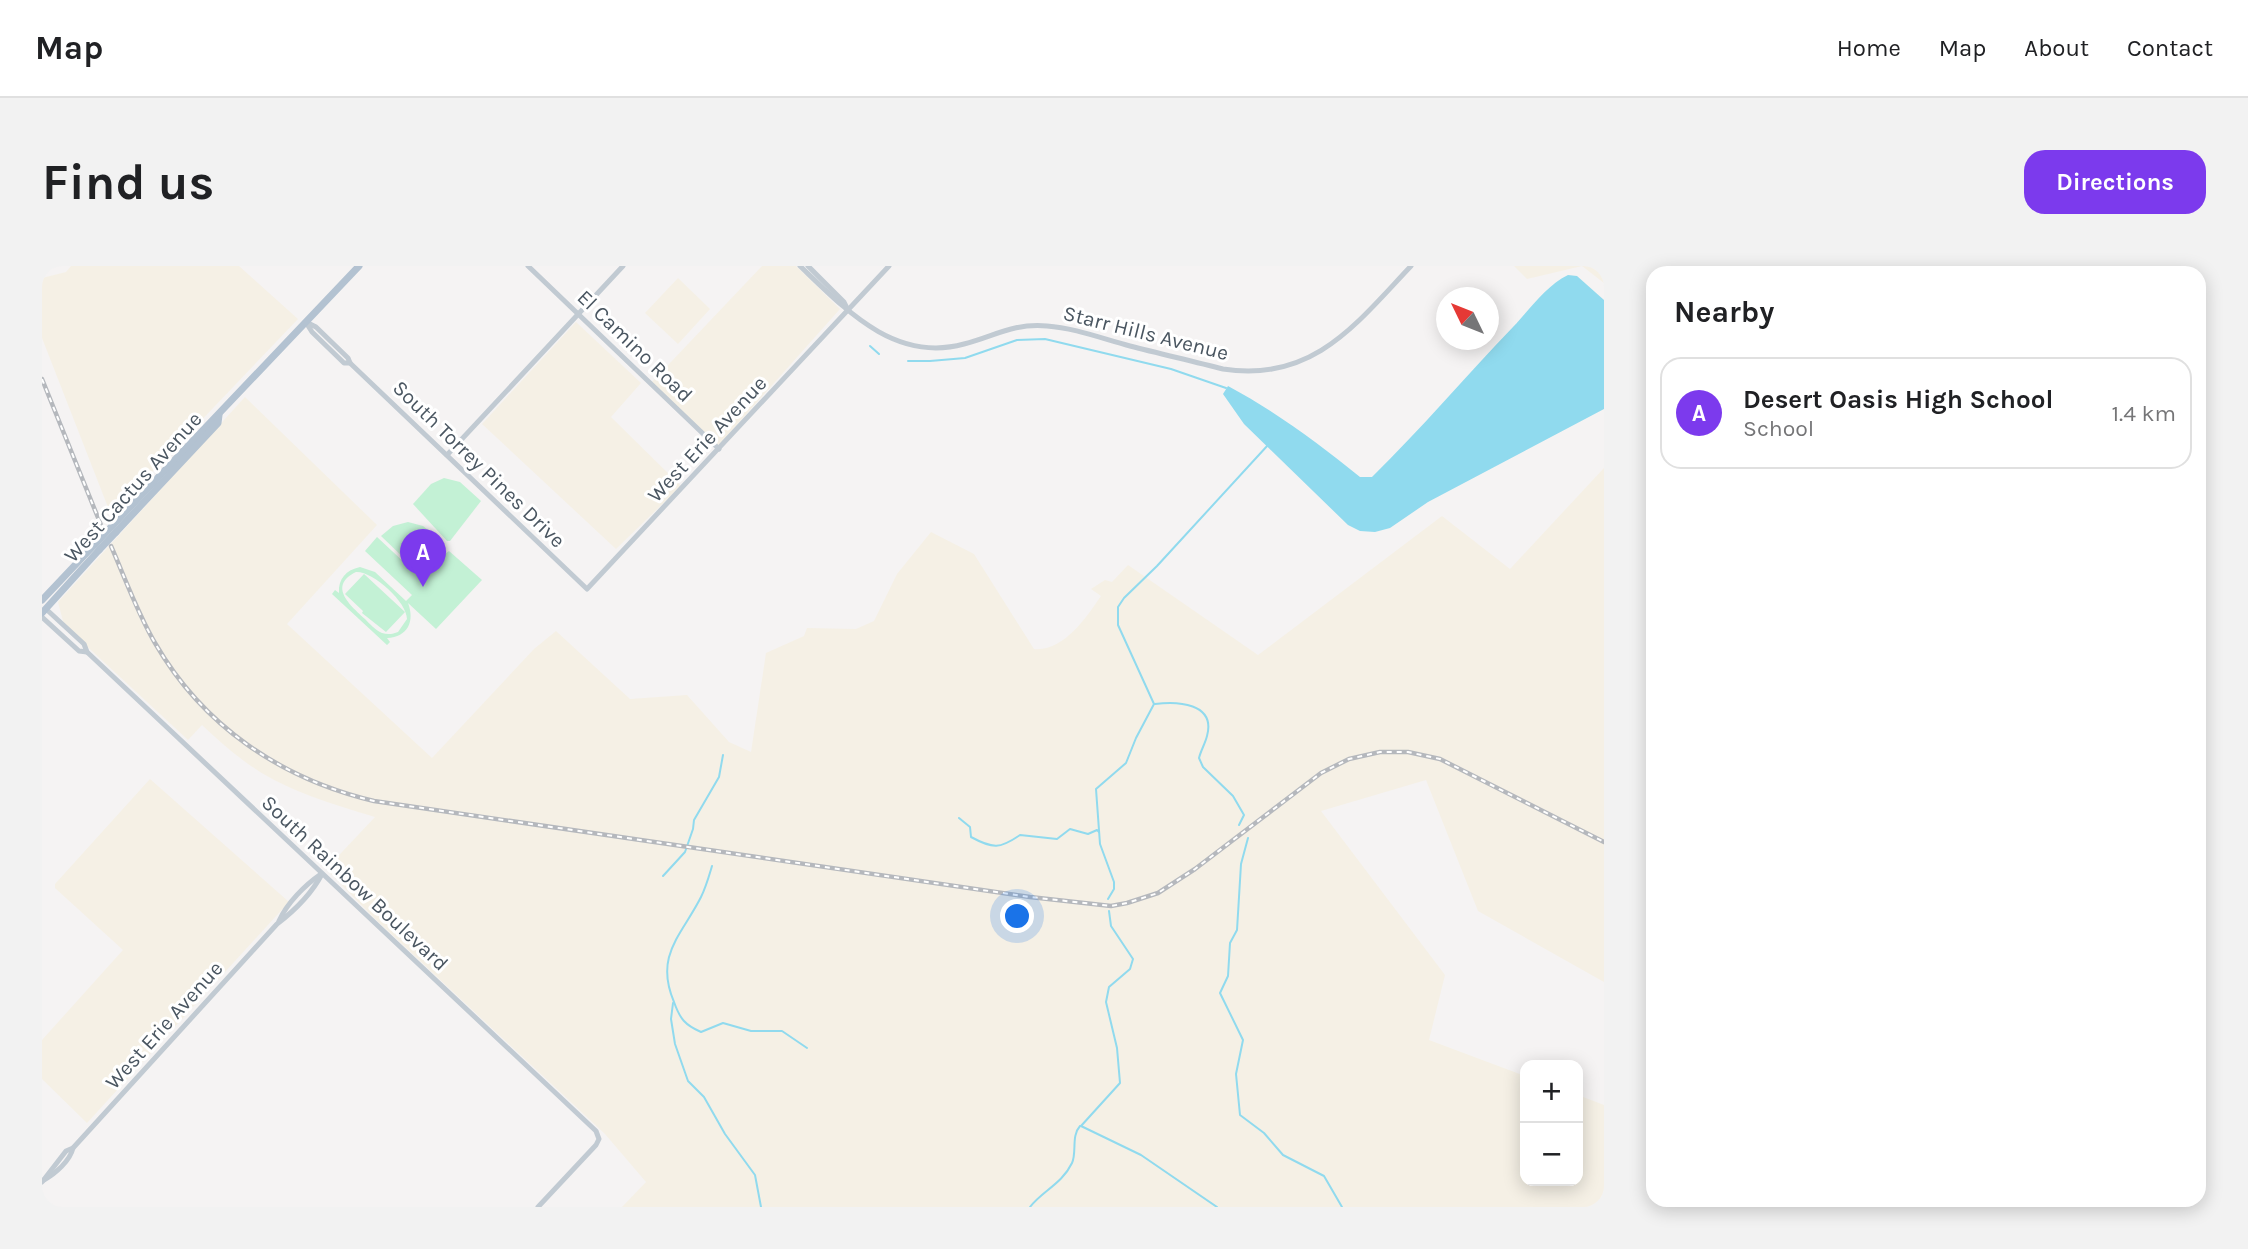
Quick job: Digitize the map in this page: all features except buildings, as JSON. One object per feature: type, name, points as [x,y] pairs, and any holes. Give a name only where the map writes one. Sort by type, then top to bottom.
[{"type":"main road","name":"West Cactus Avenue","points":[[43,613],[114,528],[218,423],[219,415],[359,266]]},
{"type":"main road","name":"West Cactus Avenue","points":[[42,600],[98,546]]},
{"type":"street","name":"El Camino Road","points":[[528,266],[719,449]]},
{"type":"street","points":[[447,455],[624,266]]},
{"type":"street","points":[[800,266],[848,310]]},
{"type":"street","points":[[808,266],[844,302],[848,310]]},
{"type":"street","name":"West Erie Avenue","points":[[587,589],[889,266]]},
{"type":"street","name":"Starr Hills Avenue","points":[[848,310],[873,331],[897,342],[918,347],[949,348],[1010,328],[1047,326],[1223,369],[1261,371],[1301,362],[1331,346],[1351,330],[1411,266]]},
{"type":"street","name":"South Torrey Pines Drive","points":[[306,322],[312,332],[344,363],[349,363],[587,589]]},
{"type":"street","name":"South Rainbow Boulevard","points":[[43,613],[84,644],[87,652],[592,1128],[599,1139],[596,1145],[538,1207]]},
{"type":"street","name":"West Erie Avenue","points":[[43,1181],[66,1151],[73,1148],[317,883],[321,874]]},
{"type":"green space","points":[[444,478],[460,482],[481,501],[450,541],[447,541],[413,504],[431,484]]},
{"type":"green space","points":[[408,522],[423,526],[433,534],[406,560],[381,536],[393,526]]},
{"type":"green space","points":[[377,537],[407,565],[432,542],[445,554],[449,551],[482,580],[436,629],[408,603],[411,616],[408,627],[400,635],[387,638],[390,642],[387,645],[332,594],[335,590],[339,593],[340,583],[347,573],[360,567],[375,572],[406,601],[412,595],[365,551]],"holes":[[[356,572],[363,573],[388,589],[406,612],[407,619],[398,632],[386,634],[377,630],[344,596],[343,583],[347,578]]]},
{"type":"green space","points":[[364,574],[405,612],[386,632],[362,613],[345,594]]},
{"type":"sand","points":[[71,266],[239,266],[298,319],[111,515],[42,338],[42,278],[66,272]]},
{"type":"sand","points":[[762,266],[796,266],[840,309],[718,446],[652,382]]},
{"type":"sand","points":[[1514,266],[1582,266],[1527,279]]},
{"type":"sand","points":[[1582,266],[1604,266],[1604,283]]},
{"type":"sand","points":[[678,278],[710,309],[678,344],[645,313]]},
{"type":"sand","points":[[576,322],[641,383],[611,417],[681,486],[616,549],[482,424]]},
{"type":"sand","points":[[245,397],[377,525],[287,624],[432,758],[534,649],[556,631],[630,699],[687,695],[729,742],[751,752],[766,653],[804,636],[807,628],[856,629],[874,621],[897,574],[931,532],[974,554],[1034,649],[1055,645],[1073,632],[1101,596],[1091,589],[1105,580],[1112,582],[1128,565],[1258,655],[1442,516],[1510,569],[1604,468],[1604,982],[1478,911],[1426,780],[1321,811],[1445,975],[1429,1040],[1520,1074],[1520,1186],[1583,1186],[1583,1097],[1604,1105],[1604,1207],[622,1207],[646,1182],[605,1134],[374,918],[326,869],[375,817],[307,795],[274,780],[238,757],[202,725],[188,740],[64,625],[58,602]]},
{"type":"sand","points":[[150,779],[289,902],[87,1123],[42,1079],[42,1040],[123,950],[55,888],[55,884]]},
{"type":"water","points":[[1568,275],[1577,276],[1604,300],[1604,409],[1428,502],[1390,528],[1375,532],[1360,531],[1348,525],[1244,424],[1223,394],[1228,386],[1296,428],[1360,477],[1372,477],[1491,350],[1499,350],[1499,342],[1560,279]]},
{"type":"waterway","points":[[908,361],[965,358],[1017,340],[1045,339],[1171,369],[1226,388]]},
{"type":"waterway","points":[[870,346],[879,354]]},
{"type":"waterway","points":[[1108,899],[1114,889],[1114,882],[1100,844],[1096,789],[1126,763],[1154,704],[1118,625],[1118,607],[1268,445]]},
{"type":"waterway","points":[[1155,704],[1193,706],[1206,717],[1207,736],[1199,758],[1203,767],[1233,796],[1244,815],[1239,825]]},
{"type":"waterway","points":[[663,876],[685,852],[694,820],[719,777],[723,755]]},
{"type":"waterway","points":[[959,818],[970,827],[971,837],[996,846],[1020,835],[1057,839],[1070,829],[1088,834],[1097,830],[1099,832]]},
{"type":"waterway","points":[[1248,838],[1241,864],[1237,930],[1230,943],[1228,976],[1220,993],[1243,1040],[1236,1074],[1240,1115],[1264,1133],[1283,1155],[1324,1176],[1342,1207]]},
{"type":"waterway","points":[[712,866],[703,893],[669,958],[669,986],[678,1013],[687,1024],[701,1032],[723,1023],[751,1031],[782,1031],[807,1048]]},
{"type":"waterway","points":[[1109,911],[1111,926],[1133,959],[1130,969],[1109,987],[1106,1002],[1117,1048],[1120,1083],[1081,1126],[1141,1155],[1217,1207]]},
{"type":"waterway","points":[[673,1003],[671,1019],[675,1044],[688,1081],[704,1097],[725,1134],[755,1175],[761,1207]]},
{"type":"waterway","points":[[1030,1207],[1068,1170],[1080,1126]]},
{"type":"railway","points":[[42,379],[103,530]]},
{"type":"railway","points":[[111,546],[155,643],[196,700],[221,724],[276,763],[307,779],[374,801],[1030,897],[1111,906],[1158,893],[1195,869],[1321,773],[1349,759],[1380,752],[1408,752],[1440,759],[1604,842]]},
{"type":"place","name":"Desert Oasis High School","points":[[423,587]]}]
